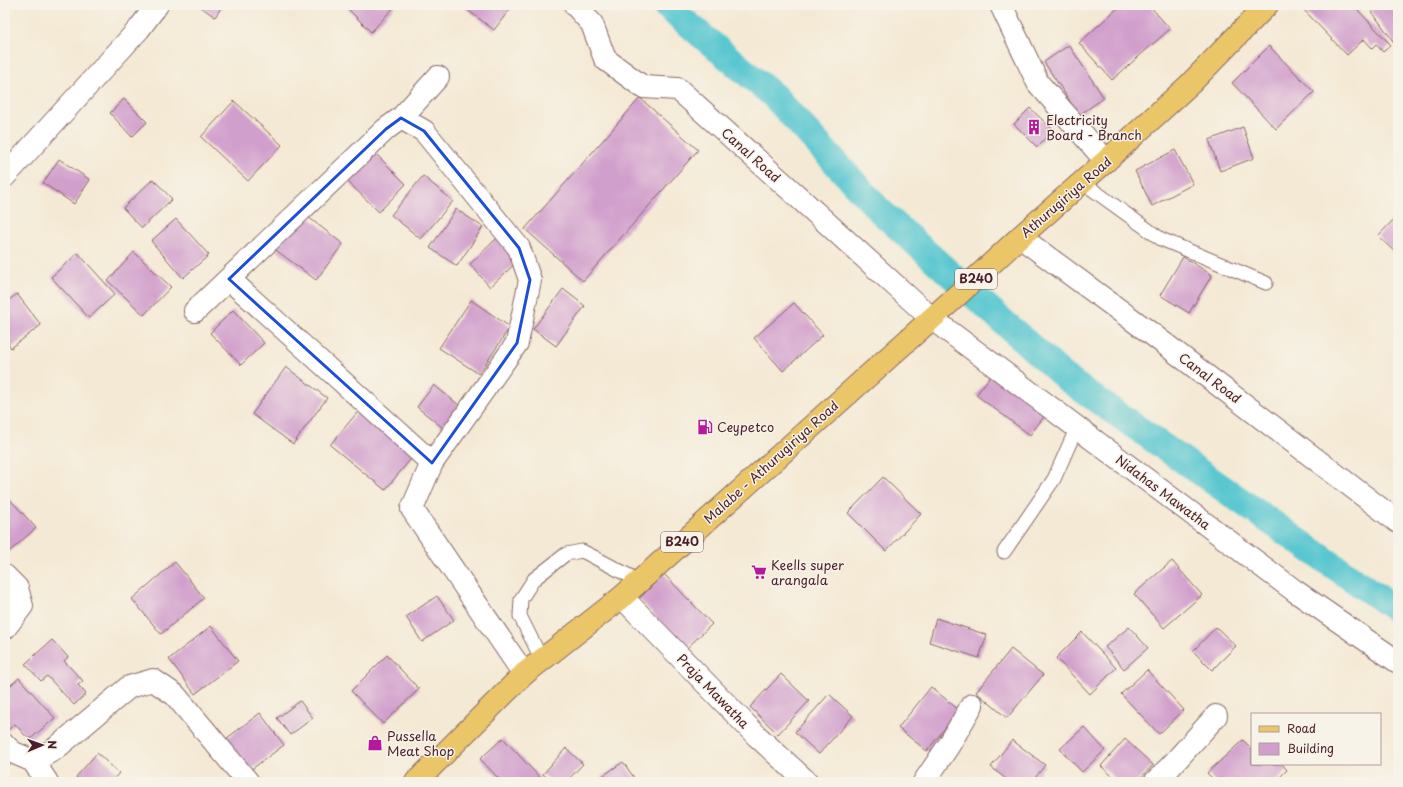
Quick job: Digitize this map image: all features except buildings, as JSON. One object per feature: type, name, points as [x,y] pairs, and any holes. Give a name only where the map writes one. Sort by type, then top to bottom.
[{"type":"main road","name":"Athurugiriya Road","points":[[949,303],[1190,84],[1267,5]]},
{"type":"main road","name":"Malabe - Athurugiriya Road","points":[[416,782],[524,674],[622,596],[949,303]]},
{"type":"street","points":[[5,176],[139,29],[157,5]]},
{"type":"street","name":"Canal Road","points":[[575,5],[592,24],[605,59],[643,88],[678,89],[932,318]]},
{"type":"street","points":[[1001,5],[1038,83],[1106,161]]},
{"type":"street","points":[[195,311],[386,129],[401,118],[438,77]]},
{"type":"street","points":[[401,118],[424,131],[519,248],[530,280],[517,343],[432,463],[412,509],[524,674]]},
{"type":"street","name":"Canal Road","points":[[1020,237],[1152,335],[1398,522]]},
{"type":"street","points":[[229,279],[432,463]]},
{"type":"street","name":"Nidahas Mawatha","points":[[932,318],[1294,591],[1398,662]]},
{"type":"street","points":[[5,576],[17,588],[22,606],[5,628]]},
{"type":"street","name":"Praja Mawatha","points":[[622,596],[757,736],[807,782]]},
{"type":"street","points":[[33,761],[55,749],[129,687],[153,680],[175,695],[248,782]]},
{"type":"street","points":[[924,782],[949,745],[972,705]]},
{"type":"street","points":[[1155,782],[1172,766],[1216,716]]},
{"type":"street","points":[[5,745],[12,752],[33,761],[47,782]]},
{"type":"lane","points":[[1082,182],[1161,238],[1266,283]]},
{"type":"lane","points":[[1004,552],[1054,479],[1077,427]]},
{"type":"lane","points":[[542,660],[520,616],[521,599],[534,579],[566,554],[582,551],[639,581]]},
{"type":"highlighted area","points":[[401,118],[424,131],[519,248],[530,280],[517,343],[432,463],[229,279],[386,129]]},
{"type":"waterway","points":[[665,5],[774,96],[879,210],[1067,379],[1398,611]]},
{"type":"place","name":"Electricity Board - Branch","points":[[1034,127]]},
{"type":"place","name":"Ceypetco","points":[[705,427]]},
{"type":"place","name":"Keells super arangala","points":[[759,572]]},
{"type":"place","name":"Pussella Meat Shop","points":[[375,743]]}]
